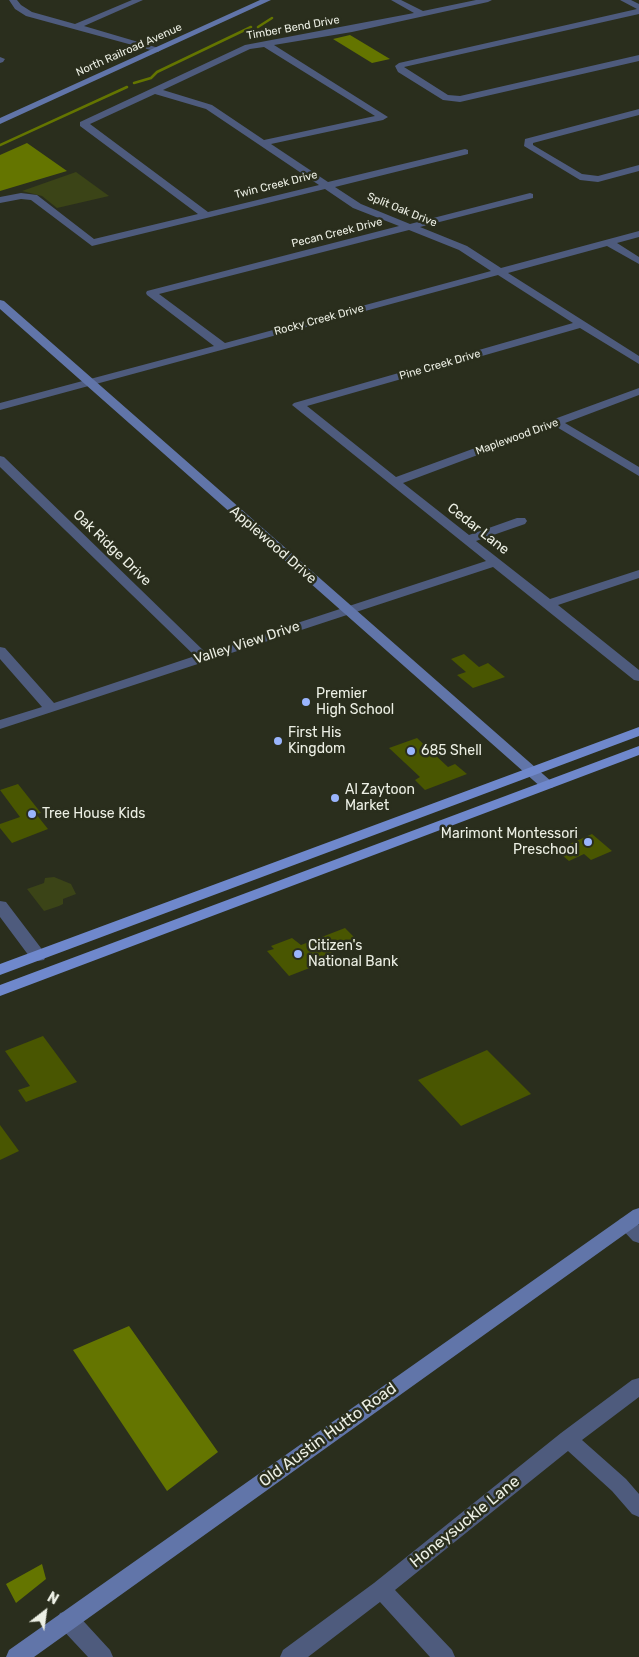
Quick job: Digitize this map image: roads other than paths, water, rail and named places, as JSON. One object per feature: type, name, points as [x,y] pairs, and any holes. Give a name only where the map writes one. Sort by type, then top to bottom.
[{"type":"main road","points":[[0,970],[639,731]]},
{"type":"main road","points":[[0,991],[639,750]]},
{"type":"street","points":[[75,27],[139,0]]},
{"type":"street","name":"North Railroad Avenue","points":[[0,121],[267,0]]},
{"type":"street","points":[[395,0],[421,14]]},
{"type":"street","name":"Timber Bend Drive","points":[[206,215],[84,126],[85,122],[236,51],[264,43],[344,30],[488,0]]},
{"type":"street","points":[[624,0],[639,7]]},
{"type":"street","points":[[12,3],[29,14],[158,49]]},
{"type":"street","points":[[639,11],[399,66],[401,70],[446,98],[460,100],[639,58]]},
{"type":"street","points":[[263,143],[383,117],[264,43]]},
{"type":"street","name":"Split Oak Drive","points":[[153,90],[208,107],[356,206],[463,248],[639,361]]},
{"type":"street","points":[[639,112],[528,141],[528,146],[580,177],[598,179],[639,168]]},
{"type":"street","name":"Twin Creek Drive","points":[[0,200],[28,196],[39,200],[92,243],[465,152]]},
{"type":"street","name":"Pecan Creek Drive","points":[[222,346],[151,293],[530,196]]},
{"type":"street","name":"Rocky Creek Drive","points":[[0,407],[639,234]]},
{"type":"street","points":[[608,242],[639,262]]},
{"type":"street","name":"Applewood Drive","points":[[0,303],[547,786]]},
{"type":"street","name":"Pine Creek Drive","points":[[298,405],[583,324]]},
{"type":"street","name":"Maplewood Drive","points":[[395,482],[639,391]]},
{"type":"street","name":"Cedar Lane","points":[[298,405],[639,677]]},
{"type":"street","points":[[556,422],[639,472]]},
{"type":"street","name":"Oak Ridge Drive","points":[[0,460],[204,658]]},
{"type":"street","points":[[467,540],[520,521]]},
{"type":"street","name":"Valley View Drive","points":[[0,725],[495,562]]},
{"type":"street","points":[[549,604],[633,576],[639,587]]},
{"type":"street","points":[[0,651],[51,708]]},
{"type":"street","points":[[0,906],[38,956]]},
{"type":"street","name":"Old Austin Hutto Road","points":[[17,1657],[635,1225]]},
{"type":"street","name":"Honeysuckle Lane","points":[[291,1657],[381,1589],[568,1439],[639,1386]]},
{"type":"street","points":[[568,1439],[619,1485],[639,1508]]},
{"type":"street","points":[[381,1589],[444,1657]]},
{"type":"street","points":[[68,1620],[102,1657]]},
{"type":"waterway","points":[[258,27],[272,18]]},
{"type":"waterway","points":[[134,83],[151,78],[157,72],[251,27]]},
{"type":"waterway","points":[[0,145],[127,87]]},
{"type":"place","name":"Premier High School","points":[[306,702]]},
{"type":"place","name":"First His Kingdom","points":[[278,741]]},
{"type":"place","name":"685 Shell","points":[[411,751]]},
{"type":"place","name":"Al Zaytoon Market","points":[[335,798]]},
{"type":"place","name":"Tree House Kids","points":[[32,814]]},
{"type":"place","name":"Marimont Montessori Preschool","points":[[588,842]]},
{"type":"place","name":"Citizen's National Bank","points":[[298,954]]}]
